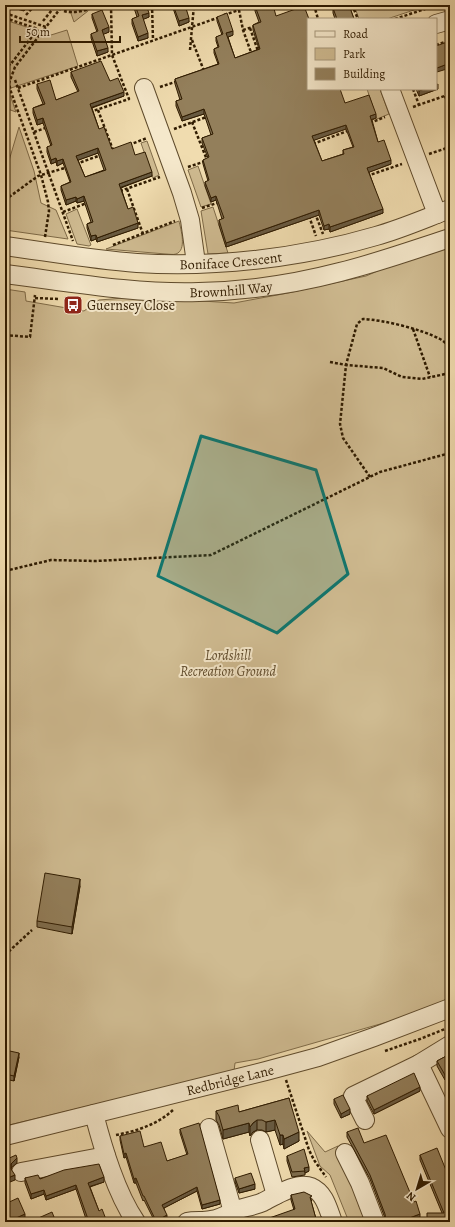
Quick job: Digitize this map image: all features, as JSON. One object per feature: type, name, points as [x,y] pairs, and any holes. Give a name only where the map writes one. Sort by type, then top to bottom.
[{"type":"street","points":[[437,24],[450,20]]},
{"type":"street","points":[[144,90],[189,215],[196,263]]},
{"type":"street","points":[[390,90],[416,159],[444,212]]},
{"type":"street","name":"Boniface Crescent","points":[[5,246],[136,263],[196,263],[268,258],[324,249],[377,236],[444,212]]},
{"type":"street","name":"Brownhill Way","points":[[5,274],[116,288],[156,291],[198,292],[238,290],[270,286],[340,272],[450,238]]},
{"type":"street","name":"Redbridge Lane","points":[[5,1136],[266,1071],[318,1056],[374,1037],[450,1008]]},
{"type":"street","points":[[365,1120],[353,1096],[419,1064],[450,1046]]},
{"type":"street","points":[[419,1064],[450,1129]]},
{"type":"street","points":[[94,1114],[106,1156],[120,1192],[136,1222]]},
{"type":"street","points":[[209,1128],[233,1212]]},
{"type":"street","points":[[260,1140],[276,1194]]},
{"type":"street","points":[[345,1153],[360,1183],[375,1222]]},
{"type":"street","points":[[21,1172],[106,1156]]},
{"type":"street","points":[[187,1222],[217,1219],[262,1202],[276,1194],[297,1186],[310,1186],[319,1192],[324,1199],[333,1222]]},
{"type":"path","points":[[26,15],[35,5]]},
{"type":"path","points":[[43,22],[56,5]]},
{"type":"path","points":[[44,241],[49,211],[48,202],[42,175],[9,83],[10,77],[16,68],[63,5]]},
{"type":"path","points":[[64,11],[81,11],[99,5]]},
{"type":"path","points":[[111,5],[112,54],[129,99]]},
{"type":"path","points":[[152,5],[153,40]]},
{"type":"path","points":[[190,50],[194,5]]},
{"type":"path","points":[[238,5],[243,30],[254,61]]},
{"type":"path","points":[[299,10],[313,5],[318,18]]},
{"type":"path","points":[[352,5],[358,18]]},
{"type":"path","points":[[398,18],[437,5]]},
{"type":"path","points":[[18,88],[239,10]]},
{"type":"path","points":[[5,13],[46,27]]},
{"type":"path","points":[[410,14],[412,18]]},
{"type":"path","points":[[5,18],[38,29],[10,65],[5,50]]},
{"type":"path","points":[[243,30],[257,25]]},
{"type":"path","points":[[250,28],[260,56]]},
{"type":"path","points":[[191,38],[204,71],[211,69]]},
{"type":"path","points":[[437,44],[450,40]]},
{"type":"path","points":[[84,115],[129,99],[144,90],[182,79]]},
{"type":"path","points":[[15,80],[78,256]]},
{"type":"path","points":[[413,90],[419,105]]},
{"type":"path","points":[[369,123],[450,94]]},
{"type":"path","points":[[445,96],[450,109]]},
{"type":"path","points":[[98,110],[113,150]]},
{"type":"path","points":[[127,146],[214,114]]},
{"type":"path","points":[[192,122],[207,160]]},
{"type":"path","points":[[34,132],[48,127]]},
{"type":"path","points":[[309,146],[354,129]]},
{"type":"path","points":[[366,176],[450,147]]},
{"type":"path","points":[[5,200],[38,176],[49,174],[120,148]]},
{"type":"path","points":[[119,192],[214,158]]},
{"type":"path","points":[[126,189],[143,234]]},
{"type":"path","points":[[108,246],[143,234],[224,201]]},
{"type":"path","points":[[63,212],[91,202]]},
{"type":"path","points":[[315,211],[324,249]]},
{"type":"path","points":[[307,213],[324,249]]},
{"type":"path","points":[[5,335],[30,337],[35,296],[58,299]]},
{"type":"path","points":[[370,477],[343,438],[340,424],[346,365],[357,324],[363,319],[413,329],[441,340],[450,347]]},
{"type":"path","points":[[413,329],[430,377]]},
{"type":"path","points":[[330,362],[346,365],[384,368],[402,377],[422,379],[450,373]]},
{"type":"path","points":[[5,571],[51,560],[96,560],[211,555],[380,472],[450,453]]},
{"type":"path","points":[[5,955],[32,930]]},
{"type":"path","points":[[286,1080],[309,1150],[326,1177],[319,1192]]},
{"type":"highlighted area","points":[[201,436],[316,470],[348,574],[277,633],[158,576]]},
{"type":"green space","points":[[68,5],[87,5],[88,11],[74,22]]},
{"type":"green space","points":[[354,5],[429,5],[390,18],[359,18]]},
{"type":"green space","points":[[5,20],[51,35],[67,30],[78,66],[8,89],[16,112],[5,108],[5,72],[7,67],[5,63]]},
{"type":"green space","points":[[367,90],[380,90],[389,114],[377,119]]},
{"type":"green space","points":[[19,127],[34,171],[41,203],[56,210],[68,239],[5,230],[5,174]]},
{"type":"green space","points":[[147,141],[159,175],[153,178],[141,143]]},
{"type":"green space","points":[[198,166],[211,204],[201,207],[188,170]]},
{"type":"green space","points":[[213,207],[228,253],[208,254],[201,211]]},
{"type":"green space","points":[[77,209],[91,245],[89,246],[77,244],[66,214]]},
{"type":"green space","points":[[179,221],[182,234],[182,244],[179,252],[176,254],[106,249]]},
{"type":"green space","name":"Lordshill Recreation Ground","points":[[450,244],[450,1004],[258,1059],[235,1063],[234,1071],[5,1126],[5,289],[25,292],[26,301],[84,311],[99,300],[137,297],[234,303],[366,276],[405,259]]},
{"type":"green space","points":[[307,1131],[325,1152],[338,1146],[339,1154],[362,1200],[359,1206],[365,1220],[371,1222],[349,1222],[330,1175],[320,1166]]},
{"type":"building","points":[[135,5],[146,5],[149,13],[142,15],[148,33],[138,37],[132,19],[139,16]]},
{"type":"building","points":[[173,5],[185,5],[189,18],[179,21]]},
{"type":"building","points":[[273,5],[276,16],[304,6],[309,18],[307,18],[307,90],[340,90],[345,103],[369,95],[376,114],[370,116],[378,142],[384,140],[391,160],[367,168],[383,209],[330,227],[329,224],[324,226],[319,210],[226,243],[219,220],[224,218],[216,196],[211,198],[205,182],[209,180],[203,160],[209,157],[202,138],[213,134],[204,109],[182,117],[176,101],[182,99],[175,79],[219,64],[214,49],[219,47],[216,37],[223,34],[217,17],[227,13],[233,31],[226,33],[235,58],[260,49],[253,25],[261,22],[255,6]],"holes":[[[346,125],[354,147],[343,150],[344,154],[322,161],[312,136]]]},
{"type":"building","points":[[337,5],[349,5],[354,18],[337,18],[333,8],[338,6]]},
{"type":"building","points":[[102,10],[109,27],[102,30],[108,48],[97,51],[91,34],[98,31],[92,14]]},
{"type":"building","points":[[450,41],[450,63],[437,68],[437,46]]},
{"type":"building","points":[[101,61],[110,81],[118,78],[124,92],[90,104],[99,129],[104,127],[112,149],[131,142],[135,155],[145,152],[152,172],[119,184],[128,209],[133,207],[138,223],[97,238],[96,235],[91,236],[87,224],[93,222],[84,196],[77,199],[76,197],[66,200],[61,186],[71,182],[63,159],[57,161],[56,158],[51,160],[47,147],[52,145],[43,118],[37,120],[33,108],[45,104],[37,84],[50,80],[56,100],[79,91],[71,72]],"holes":[[[98,148],[106,170],[85,177],[76,156]]]},
{"type":"building","points":[[450,145],[450,154],[447,146]]},
{"type":"building","points":[[45,873],[80,879],[72,927],[37,921]]},
{"type":"building","points":[[5,1050],[19,1053],[14,1076],[5,1074]]},
{"type":"building","points":[[450,1054],[450,1073],[445,1075],[437,1061]]},
{"type":"building","points":[[414,1073],[420,1087],[374,1110],[367,1096]]},
{"type":"building","points":[[343,1095],[350,1109],[341,1114],[334,1099]]},
{"type":"building","points":[[289,1098],[299,1132],[284,1139],[283,1135],[280,1135],[275,1120],[266,1122],[257,1120],[250,1127],[249,1123],[223,1130],[216,1111],[238,1105],[239,1112]]},
{"type":"building","points":[[199,1123],[220,1200],[202,1205],[197,1187],[162,1205],[167,1215],[156,1221],[143,1196],[136,1178],[134,1179],[126,1153],[124,1154],[120,1136],[140,1131],[144,1147],[161,1142],[167,1161],[188,1154],[180,1129]]},
{"type":"building","points":[[358,1128],[364,1143],[386,1135],[414,1202],[416,1201],[420,1214],[404,1220],[404,1222],[386,1222],[385,1214],[370,1175],[347,1132]]},
{"type":"building","points":[[437,1148],[450,1180],[450,1222],[427,1222],[427,1213],[444,1213],[420,1155]]},
{"type":"building","points":[[304,1149],[309,1167],[304,1168],[305,1171],[292,1172],[287,1156]]},
{"type":"building","points":[[16,1155],[17,1158],[11,1164],[11,1169],[15,1175],[5,1179],[5,1160]]},
{"type":"building","points":[[99,1164],[104,1177],[88,1183],[99,1211],[102,1209],[107,1222],[89,1222],[76,1185],[46,1196],[44,1190],[31,1194],[25,1178],[38,1175],[40,1179],[64,1170]]},
{"type":"building","points":[[251,1173],[255,1184],[239,1189],[235,1178]]},
{"type":"building","points":[[304,1192],[312,1196],[310,1197],[316,1219],[322,1217],[324,1222],[258,1222],[295,1209],[291,1195]]},
{"type":"building","points":[[18,1198],[25,1214],[5,1222],[5,1204]]},
{"type":"building","points":[[52,1212],[56,1222],[35,1222],[34,1220]]},
{"type":"building","points":[[242,1218],[243,1222],[230,1222]]},
{"type":"place","name":"Guernsey Close","points":[[73,305]]}]
